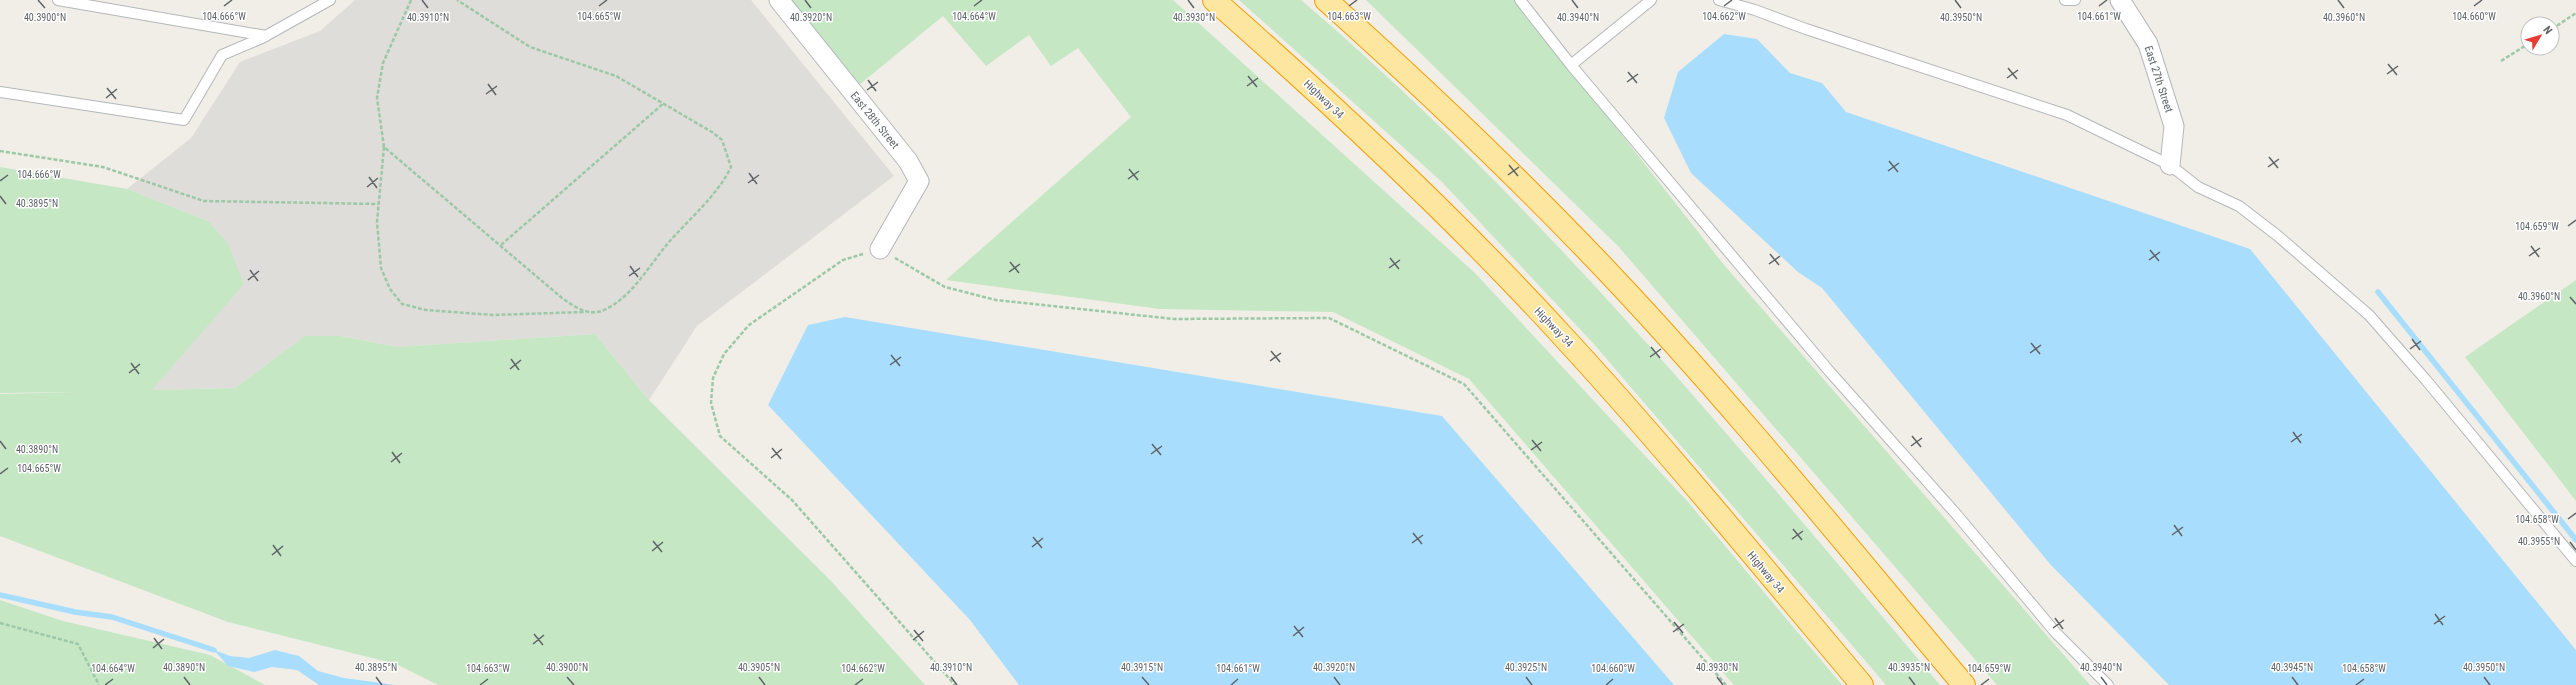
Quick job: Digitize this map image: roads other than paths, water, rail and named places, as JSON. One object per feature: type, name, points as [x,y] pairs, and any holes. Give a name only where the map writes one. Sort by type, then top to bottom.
[{"type":"highway","name":"Highway 34","points":[[1214,0],[1294,71],[1436,205],[1568,342],[1862,685]]},
{"type":"highway","points":[[1326,0],[1419,83],[1608,272],[1750,429],[1964,685]]},
{"type":"street","name":"East 28th Street","points":[[779,0],[908,161],[919,181],[880,249]]},
{"type":"street","name":"East 27th Street","points":[[2120,0],[2148,44],[2174,126],[2170,165]]},
{"type":"lane","points":[[58,0],[266,36]]},
{"type":"lane","points":[[0,92],[184,120],[222,55],[266,36],[330,0]]},
{"type":"lane","points":[[1520,0],[1571,65],[1728,253],[1957,515],[2056,633],[2108,685]]},
{"type":"lane","points":[[1571,65],[1651,0]]},
{"type":"lane","points":[[1718,0],[1755,10],[1806,29],[2067,115],[2170,165],[2198,187],[2239,206],[2278,236],[2369,315],[2426,380],[2576,561]]},
{"type":"lane","points":[[2065,0],[2075,0]]},
{"type":"water","points":[[1724,34],[1757,39],[1790,73],[1822,83],[1846,112],[2250,249],[2576,650],[2576,685],[2169,685],[2050,564],[1822,288],[1798,272],[1691,173],[1664,118],[1678,72]]},
{"type":"water","points":[[845,317],[1442,416],[1674,685],[1019,685],[970,620],[768,405],[808,325]]},
{"type":"water","points":[[214,650],[230,656],[249,658],[275,650],[299,656],[318,671],[344,678],[395,685],[319,685],[297,670],[272,667],[254,672],[228,666]]},
{"type":"waterway","points":[[2378,292],[2576,540]]},
{"type":"waterway","points":[[0,595],[75,612],[112,617],[214,650]]}]
